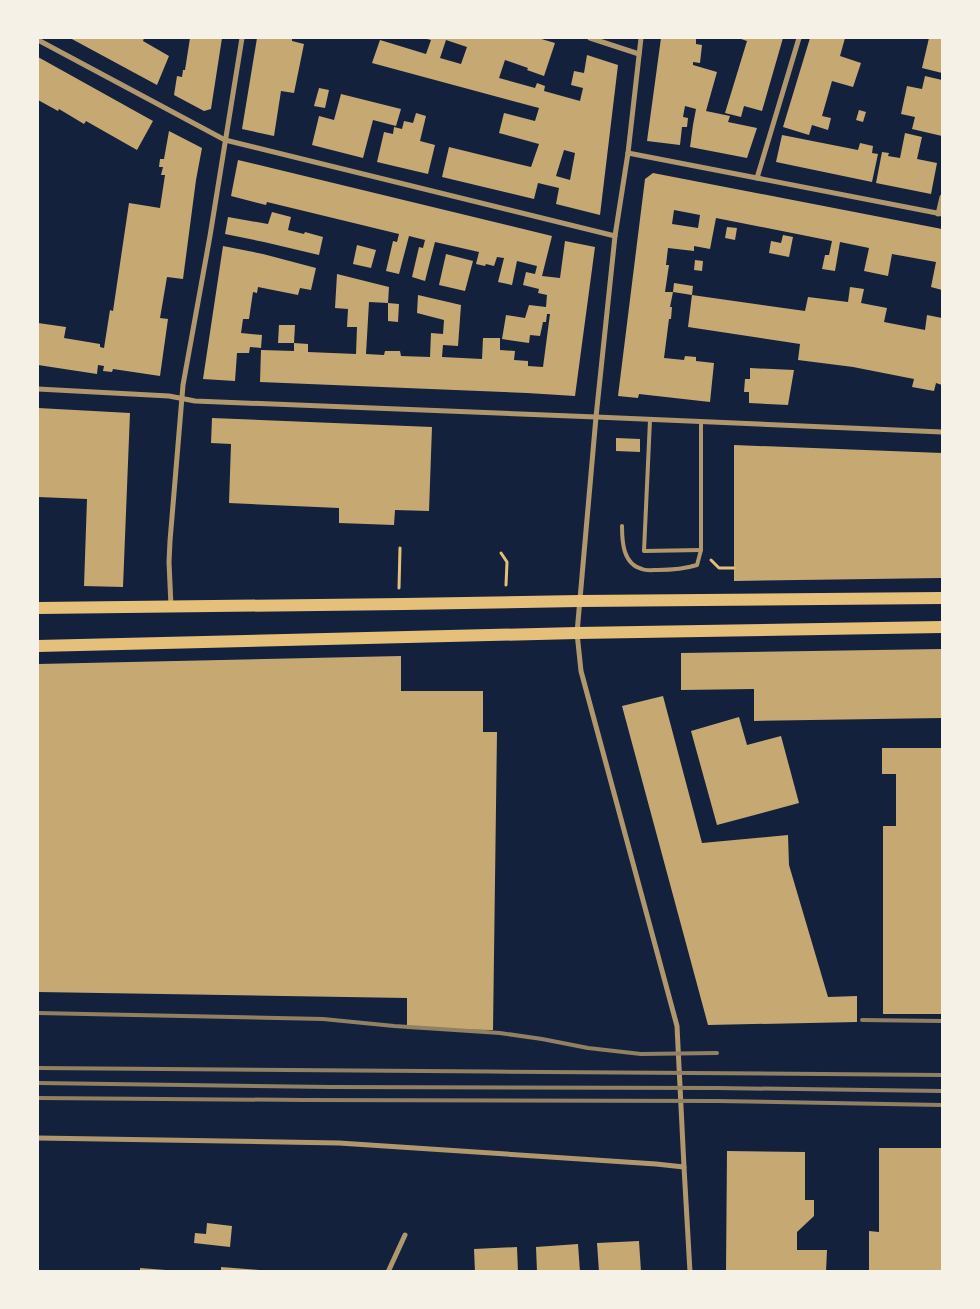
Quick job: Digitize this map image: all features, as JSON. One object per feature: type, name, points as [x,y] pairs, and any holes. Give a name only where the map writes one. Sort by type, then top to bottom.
[{"type":"main road","points":[[38,608],[942,598]]},
{"type":"main road","points":[[38,646],[577,633],[942,627]]},
{"type":"street","points":[[171,607],[170,548],[181,398],[210,236],[242,38]]},
{"type":"street","points":[[590,38],[639,54]]},
{"type":"street","points":[[641,38],[628,153],[615,236],[596,417],[577,633],[581,671],[677,1026],[690,1272]]},
{"type":"street","points":[[757,178],[799,38]]},
{"type":"street","points":[[38,40],[224,140],[615,236]]},
{"type":"street","points":[[628,153],[940,214],[942,197]]},
{"type":"street","points":[[38,389],[169,396],[205,402],[942,432]]},
{"type":"street","points":[[38,1138],[339,1143],[684,1167]]},
{"type":"street","points":[[388,1272],[405,1235]]},
{"type":"lane","points":[[650,420],[644,551],[701,550]]},
{"type":"lane","points":[[622,526],[622,543],[626,554],[632,564],[642,570],[683,569],[697,565],[701,550],[701,422]]},
{"type":"path","points":[[399,587],[400,548]]},
{"type":"path","points":[[701,550],[719,568],[734,568]]},
{"type":"path","points":[[501,553],[507,562],[506,588]]},
{"type":"building","points":[[70,38],[144,38],[143,41],[169,56],[157,85]]},
{"type":"building","points":[[190,38],[222,38],[211,109],[204,111],[174,95],[177,76],[182,77],[183,70],[185,70]]},
{"type":"building","points":[[257,38],[292,38],[292,41],[304,44],[294,93],[281,91],[274,136],[242,129]]},
{"type":"building","points":[[423,38],[538,38],[555,43],[544,76],[505,60],[499,78],[535,88],[537,83],[545,86],[544,91],[580,101],[583,88],[571,85],[574,71],[584,73],[587,55],[618,65],[600,215],[556,204],[559,188],[538,183],[534,199],[442,177],[449,147],[531,167],[539,144],[499,133],[504,113],[535,121],[539,108],[372,63],[380,40],[426,54],[431,40]],"holes":[[[446,40],[467,47],[461,64],[440,58]],[[564,150],[575,153],[570,180],[556,176]]]},
{"type":"building","points":[[661,38],[696,38],[696,44],[702,45],[700,63],[693,62],[693,65],[717,72],[706,111],[730,116],[728,122],[757,128],[747,158],[690,147],[696,109],[685,106],[683,117],[688,118],[687,127],[682,127],[680,145],[647,141]]},
{"type":"building","points":[[738,38],[783,38],[762,111],[744,106],[741,117],[725,113],[747,41]]},
{"type":"building","points":[[810,38],[845,38],[840,56],[861,63],[853,87],[832,81],[822,116],[831,118],[828,130],[812,125],[809,135],[783,127]]},
{"type":"building","points":[[929,38],[942,38],[942,73],[922,68]]},
{"type":"building","points":[[38,57],[153,121],[137,150],[86,121],[84,124],[59,109],[58,111],[38,100]]},
{"type":"building","points":[[925,76],[942,80],[942,136],[912,129],[915,117],[901,114],[907,86],[922,89]]},
{"type":"building","points":[[319,88],[329,90],[325,108],[314,106]]},
{"type":"building","points":[[341,94],[401,109],[396,126],[373,120],[363,158],[312,145],[319,116],[334,120]]},
{"type":"building","points":[[859,110],[866,112],[863,122],[856,120]]},
{"type":"building","points":[[416,113],[426,116],[420,141],[435,145],[428,174],[377,162],[384,132],[393,134],[394,127],[402,129],[404,121],[413,123]]},
{"type":"building","points":[[169,131],[202,148],[183,279],[167,277],[160,318],[168,319],[160,376],[113,369],[112,372],[103,371],[104,366],[98,365],[97,374],[38,365],[38,323],[66,327],[64,338],[100,344],[100,347],[104,348],[110,310],[113,311],[129,203],[160,208],[165,175],[161,175],[163,167],[159,167],[160,159],[164,159]]},
{"type":"building","points":[[905,133],[922,137],[917,159],[937,163],[931,194],[876,183],[882,152],[889,153],[888,156],[900,158]]},
{"type":"building","points":[[782,135],[858,150],[860,143],[873,146],[872,153],[878,154],[872,182],[776,162]]},
{"type":"building","points":[[238,160],[552,236],[542,276],[560,278],[565,241],[595,247],[575,396],[260,382],[261,350],[294,351],[294,343],[308,344],[308,352],[356,354],[357,327],[347,327],[348,309],[335,308],[337,274],[389,287],[388,303],[369,302],[366,354],[384,355],[385,351],[400,351],[401,356],[430,357],[431,333],[443,334],[444,320],[417,313],[418,295],[461,305],[458,346],[443,345],[442,357],[482,359],[483,338],[500,338],[500,350],[515,351],[514,360],[528,361],[528,366],[543,367],[550,314],[547,314],[546,322],[543,322],[540,336],[530,335],[529,343],[502,339],[506,315],[525,318],[529,305],[546,307],[547,295],[538,293],[539,289],[523,285],[526,272],[535,274],[537,266],[517,261],[512,285],[498,282],[504,258],[497,257],[494,266],[476,264],[479,252],[435,242],[425,281],[412,277],[419,247],[423,248],[425,240],[409,236],[399,274],[386,271],[393,241],[397,242],[399,234],[267,202],[266,205],[231,196]]},
{"type":"building","points":[[653,173],[942,229],[942,290],[931,287],[936,262],[892,254],[888,276],[864,271],[869,248],[840,242],[835,271],[822,269],[825,255],[829,255],[832,241],[716,218],[710,249],[694,246],[694,251],[668,248],[666,265],[669,265],[665,292],[673,292],[670,307],[672,307],[671,319],[669,319],[664,358],[684,360],[685,356],[696,357],[696,361],[714,363],[710,402],[639,394],[638,398],[618,396],[645,179]],"holes":[[[674,210],[700,215],[698,228],[672,224]]]},
{"type":"building","points":[[272,212],[291,217],[288,230],[323,237],[319,255],[225,234],[228,217],[268,224]]},
{"type":"building","points":[[727,227],[737,228],[735,240],[725,238]]},
{"type":"building","points":[[783,235],[793,237],[789,257],[769,253],[771,241],[781,243]]},
{"type":"building","points":[[357,245],[376,250],[371,268],[353,264]]},
{"type":"building","points":[[223,246],[316,268],[311,290],[300,288],[298,295],[258,287],[257,293],[253,292],[249,319],[243,319],[241,333],[262,335],[261,348],[250,347],[249,353],[237,353],[235,381],[203,379]]},
{"type":"building","points":[[446,254],[473,261],[465,291],[439,285]]},
{"type":"building","points":[[695,260],[703,261],[702,271],[694,270]]},
{"type":"building","points":[[674,283],[693,286],[692,295],[673,292]]},
{"type":"building","points":[[850,287],[864,289],[861,303],[887,308],[884,322],[925,330],[927,315],[942,318],[942,385],[936,383],[934,391],[912,387],[914,379],[853,367],[798,360],[800,344],[688,327],[692,295],[805,311],[808,297],[848,302]]},
{"type":"building","points":[[388,303],[399,304],[398,322],[388,321]]},
{"type":"building","points":[[279,325],[295,325],[294,343],[278,343]]},
{"type":"building","points":[[750,368],[794,370],[788,405],[749,403],[749,392],[744,392],[745,379],[750,379]]},
{"type":"building","points":[[38,408],[130,413],[123,587],[84,586],[87,499],[38,497]]},
{"type":"building","points":[[212,418],[432,427],[429,511],[395,510],[394,525],[339,523],[339,508],[229,503],[231,444],[211,443]]},
{"type":"building","points":[[616,438],[640,439],[640,452],[616,451]]},
{"type":"building","points":[[734,445],[942,453],[942,578],[734,581]]},
{"type":"building","points":[[942,649],[942,718],[754,721],[754,689],[681,690],[681,653]]},
{"type":"building","points":[[401,656],[401,691],[483,691],[483,732],[497,732],[493,1030],[407,1029],[407,998],[38,992],[38,664]]},
{"type":"building","points":[[663,696],[702,843],[788,835],[789,865],[828,997],[857,996],[857,1022],[708,1025],[622,706]]},
{"type":"building","points":[[739,717],[747,745],[781,736],[799,803],[717,825],[691,731]]},
{"type":"building","points":[[882,748],[942,748],[942,1014],[883,1014],[883,826],[896,826],[896,774],[882,774]]},
{"type":"building","points":[[879,1148],[942,1148],[942,1272],[869,1272],[869,1231],[879,1232]]},
{"type":"building","points":[[727,1151],[805,1152],[805,1200],[814,1200],[814,1216],[797,1232],[797,1250],[827,1250],[826,1272],[726,1272]]},
{"type":"building","points":[[207,1223],[232,1226],[230,1247],[194,1243],[195,1233],[206,1234]]},
{"type":"building","points":[[639,1241],[641,1272],[599,1272],[597,1243]]},
{"type":"building","points":[[578,1244],[580,1272],[537,1272],[536,1247]]},
{"type":"building","points":[[517,1247],[518,1272],[475,1272],[474,1249]]},
{"type":"building","points":[[221,1267],[259,1270],[259,1272],[221,1272]]},
{"type":"building","points":[[140,1268],[166,1270],[166,1272],[140,1272]]},
{"type":"railway","points":[[38,1013],[323,1019],[500,1033],[588,1048],[641,1054],[717,1053]]},
{"type":"railway","points":[[862,1020],[942,1021]]},
{"type":"railway","points":[[38,1068],[942,1075]]},
{"type":"railway","points":[[38,1083],[942,1091]]},
{"type":"railway","points":[[38,1098],[717,1101],[942,1105]]}]
